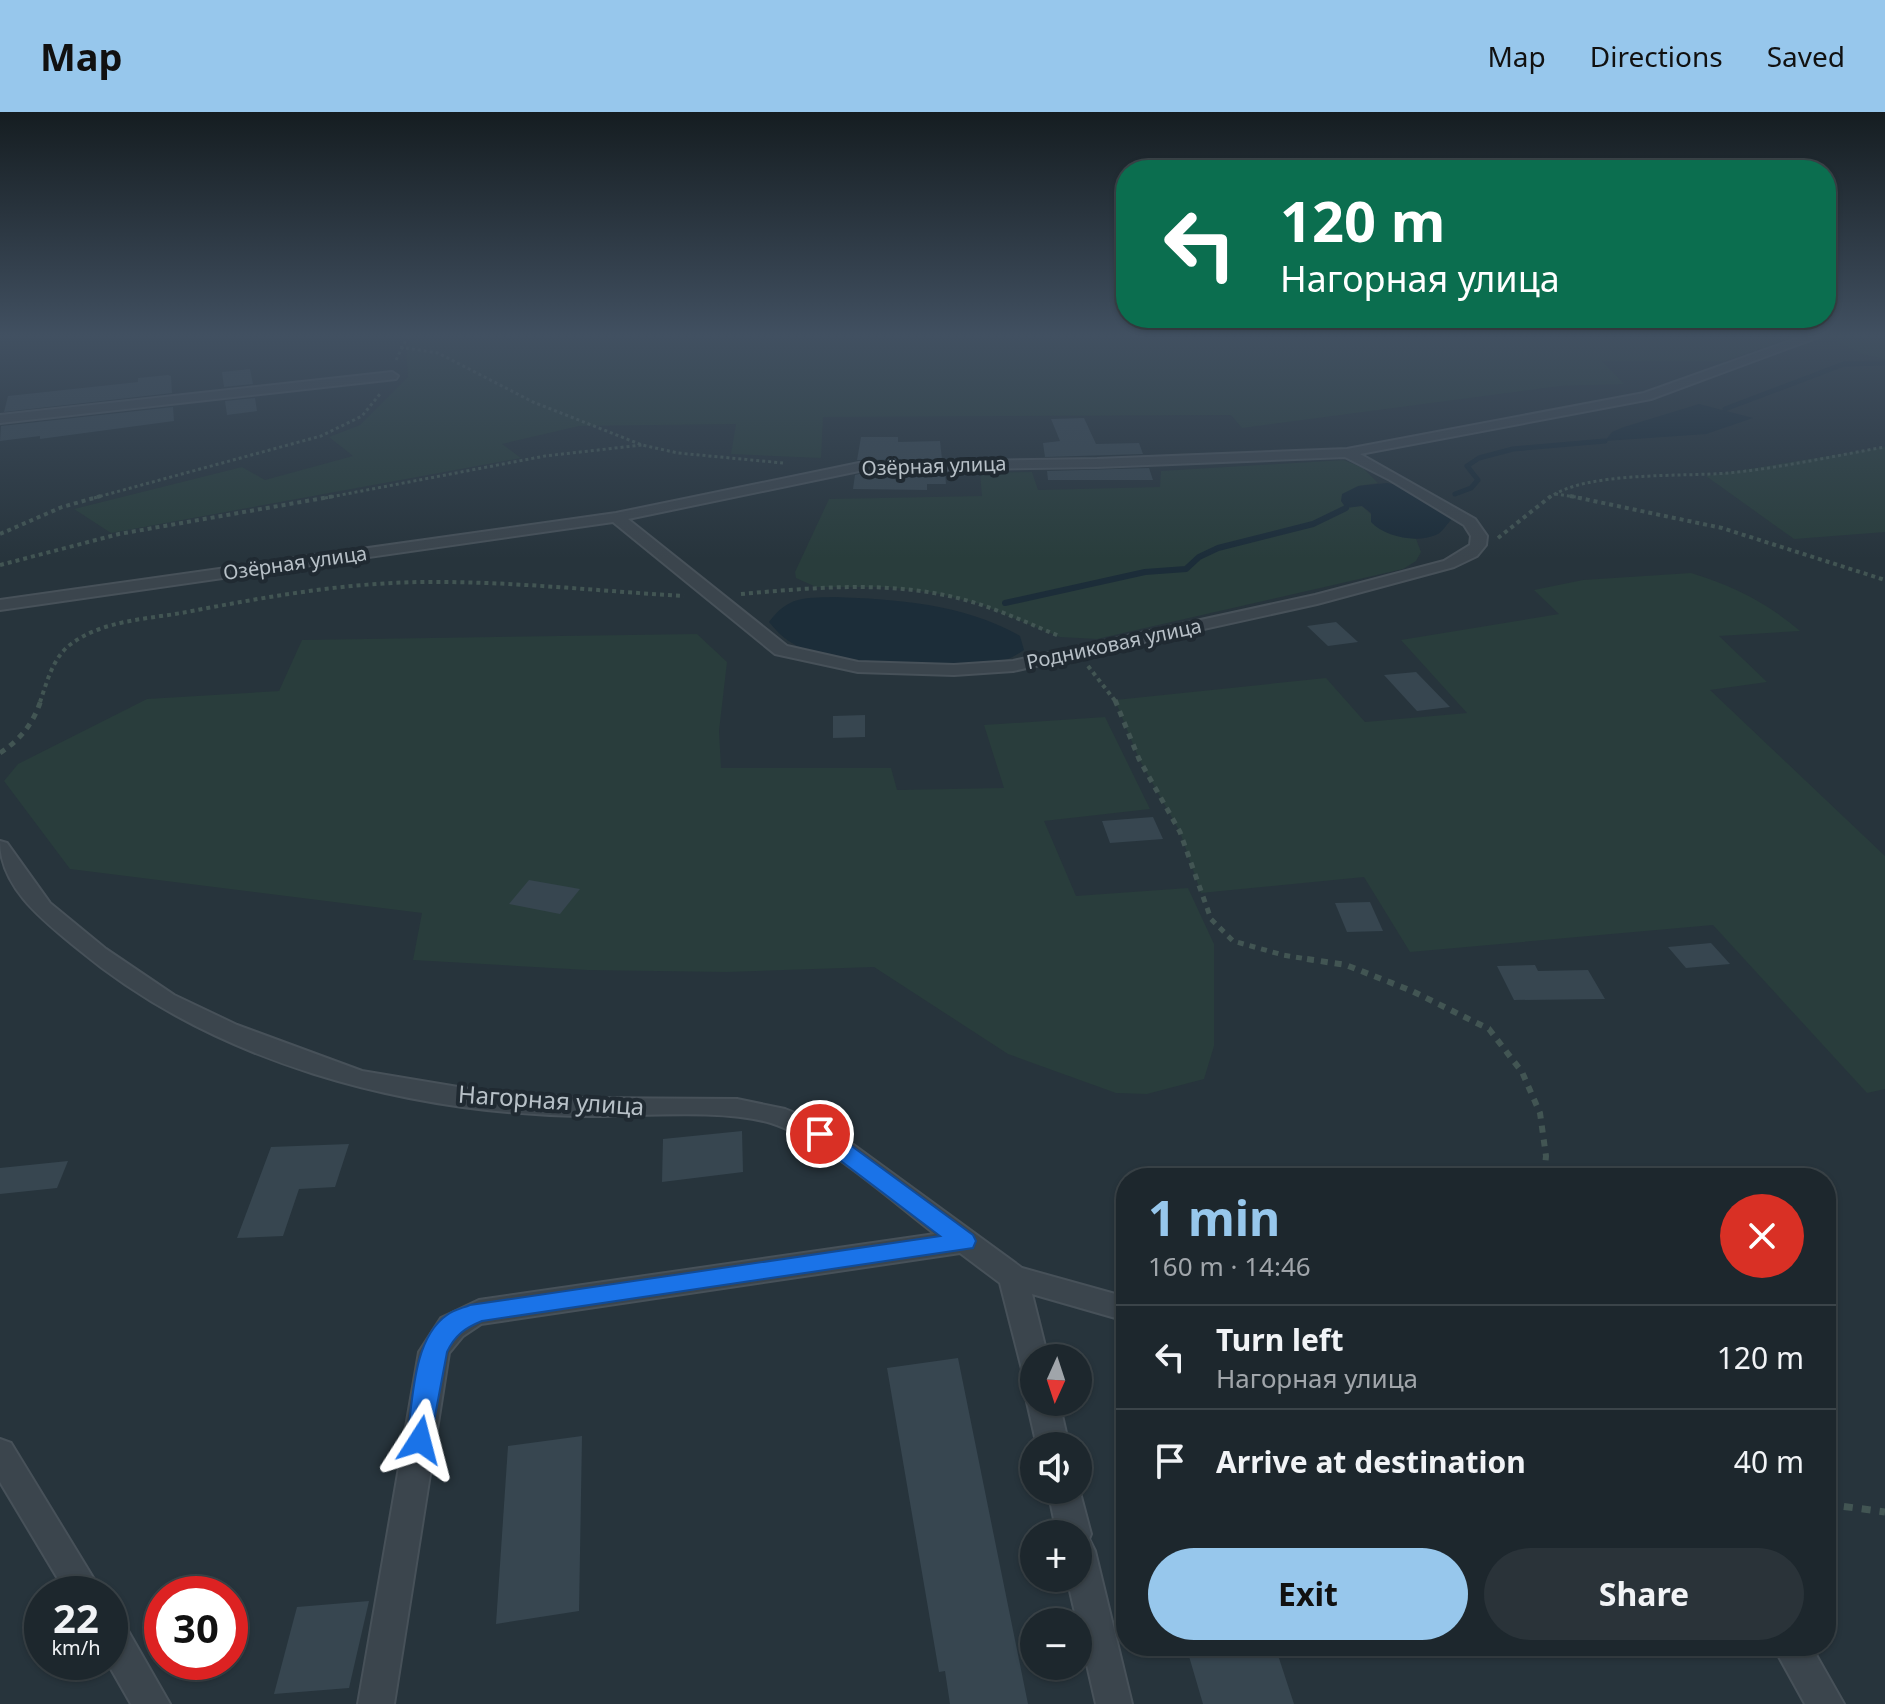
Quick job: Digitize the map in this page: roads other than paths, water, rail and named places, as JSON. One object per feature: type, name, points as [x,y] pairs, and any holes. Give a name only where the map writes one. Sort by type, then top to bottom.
[{"type":"street","points":[[0,419],[79,410]]},
{"type":"street","name":"Озёрная улица","points":[[0,605],[616,517],[859,467],[1097,463],[1347,453],[1572,410]]},
{"type":"street","name":"Родниковая улица","points":[[616,517],[781,650],[845,665],[954,670],[1013,666],[1317,599],[1449,564],[1472,553],[1478,545],[1479,536],[1470,522],[1395,477],[1347,453]]},
{"type":"street","name":"Нагорная улица","points":[[0,847],[42,908],[98,954],[166,1000],[228,1031],[360,1079],[476,1099],[575,1107],[737,1108],[776,1115],[820,1134],[1013,1277],[1116,1306]]},
{"type":"street","points":[[376,1704],[434,1352],[443,1334],[456,1321],[479,1312],[964,1241]]},
{"type":"street","points":[[1013,1277],[1029,1344]]},
{"type":"street","points":[[0,1453],[75,1576]]},
{"type":"street","points":[[1088,1592],[1114,1704]]},
{"type":"street","points":[[1797,1656],[1826,1704]]},
{"type":"street","points":[[128,1664],[152,1704]]},
{"type":"water","points":[[1678,410],[1723,410],[1753,418],[1706,434],[1605,441],[1612,432]]},
{"type":"water","points":[[1397,485],[1447,513],[1451,520],[1440,533],[1412,539],[1385,532],[1371,522],[1371,513],[1362,506],[1346,508],[1341,501],[1342,494],[1358,486]]},
{"type":"water","points":[[834,597],[881,599],[953,610],[999,625],[1020,636],[1024,650],[1008,659],[963,664],[873,662],[802,648],[784,637],[769,622],[783,607],[797,600]]},
{"type":"waterway","points":[[1455,494],[1471,488],[1478,480],[1467,466],[1479,458],[1513,449],[1605,441]]},
{"type":"waterway","points":[[1005,603],[1145,572],[1186,569],[1199,557],[1218,548],[1313,524],[1346,508]]}]
